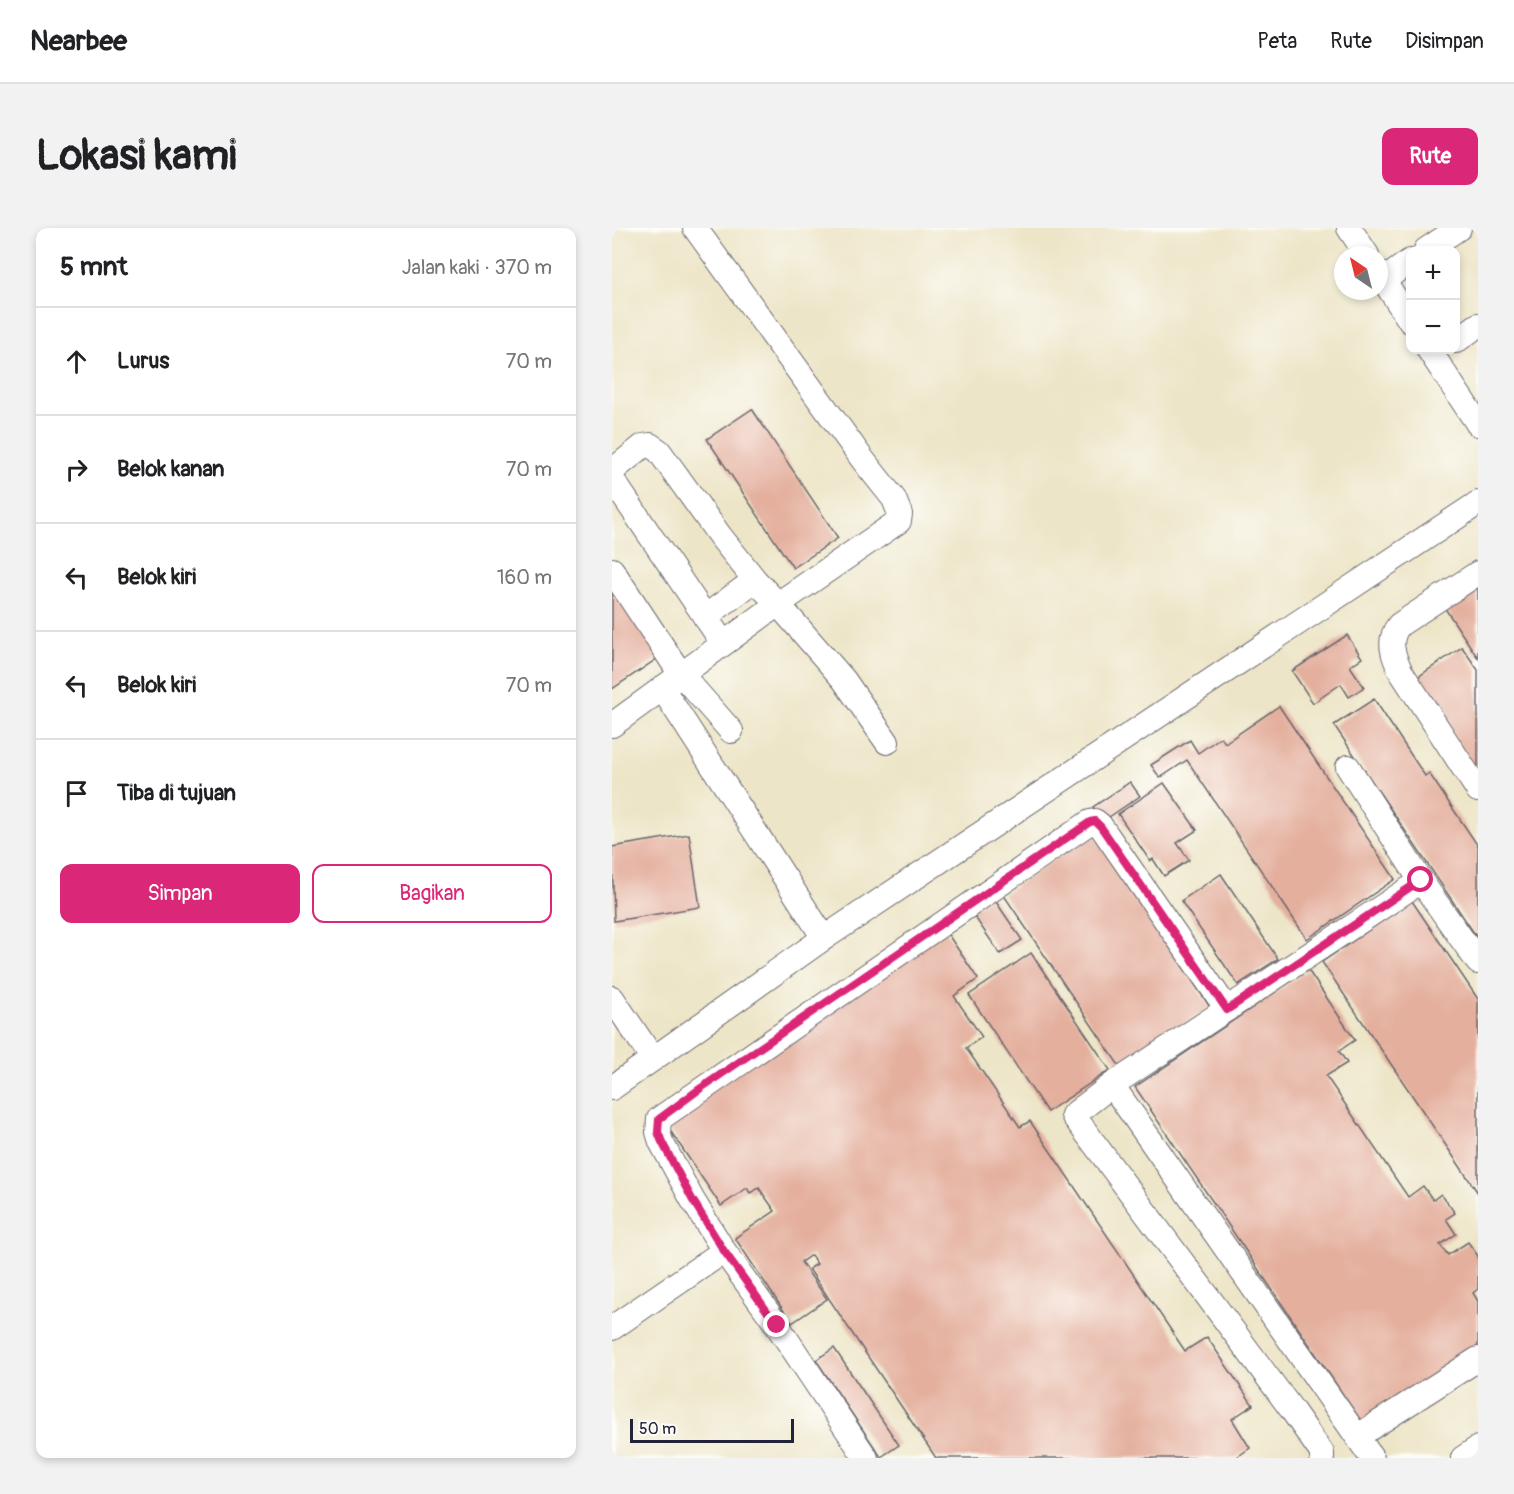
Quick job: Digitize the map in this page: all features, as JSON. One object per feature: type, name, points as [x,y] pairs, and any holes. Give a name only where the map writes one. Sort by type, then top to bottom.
[{"type":"street","points":[[612,724],[778,604],[899,521],[900,514],[894,499],[695,228]]},
{"type":"street","points":[[1349,228],[1361,246]]},
{"type":"street","points":[[1432,246],[1459,228]]},
{"type":"street","points":[[1388,272],[1406,263]]},
{"type":"street","points":[[1388,287],[1406,315]]},
{"type":"street","points":[[1460,338],[1478,325]]},
{"type":"street","points":[[1436,354],[1478,424]]},
{"type":"street","points":[[612,471],[643,446],[655,447],[755,580],[844,680],[887,742]]},
{"type":"street","points":[[612,479],[723,643]]},
{"type":"street","points":[[612,1088],[824,938],[1478,503]]},
{"type":"street","points":[[612,570],[671,681],[824,938]]},
{"type":"street","points":[[1478,573],[1399,625],[1392,641],[1393,656],[1401,672],[1478,790]]},
{"type":"street","points":[[705,617],[755,580]]},
{"type":"street","points":[[671,681],[731,731]]},
{"type":"street","points":[[1348,767],[1421,880],[1478,962]]},
{"type":"street","points":[[866,1458],[777,1325],[724,1251],[692,1199],[662,1142],[658,1132],[659,1119],[1090,822],[1095,821],[1227,1010]]},
{"type":"street","points":[[1322,1458],[1322,1453],[1292,1410],[1075,1119],[1075,1112],[1112,1085],[1421,880]]},
{"type":"street","points":[[612,998],[653,1059]]},
{"type":"street","points":[[1112,1085],[1372,1458]]},
{"type":"street","points":[[612,1328],[724,1251]]},
{"type":"street","points":[[1358,1436],[1478,1359]]},
{"type":"street","points":[[1463,1458],[1478,1448]]},
{"type":"building","points":[[752,409],[838,538],[793,568],[707,439]]},
{"type":"building","points":[[1478,580],[1478,658],[1442,604]]},
{"type":"building","points":[[612,583],[661,656],[612,689]]},
{"type":"building","points":[[1347,635],[1362,658],[1350,666],[1364,687],[1349,697],[1341,684],[1313,703],[1292,671]]},
{"type":"building","points":[[1462,647],[1478,670],[1478,772],[1415,679]]},
{"type":"building","points":[[1374,699],[1425,776],[1429,773],[1478,846],[1478,939],[1334,725]]},
{"type":"building","points":[[1279,706],[1395,879],[1307,939],[1187,760],[1160,778],[1151,765],[1190,740],[1198,753],[1221,737],[1225,743]]},
{"type":"building","points":[[1130,782],[1140,796],[1103,821],[1093,807]]},
{"type":"building","points":[[1164,783],[1197,830],[1177,843],[1189,860],[1164,876],[1153,859],[1150,861],[1118,814]]},
{"type":"building","points":[[1093,833],[1210,1007],[1120,1067],[1003,894]]},
{"type":"building","points":[[689,834],[700,907],[614,921],[612,847]]},
{"type":"building","points":[[1221,874],[1278,959],[1238,985],[1181,901]]},
{"type":"building","points":[[992,896],[1022,940],[1000,954],[970,910]]},
{"type":"building","points":[[1412,901],[1478,999],[1478,1193],[1322,962]]},
{"type":"building","points":[[945,930],[978,979],[954,996],[982,1037],[966,1048],[1020,1127],[1030,1121],[1185,1351],[1207,1337],[1253,1405],[1232,1419],[1250,1448],[1238,1458],[936,1458],[809,1269],[817,1264],[811,1255],[801,1262],[827,1299],[792,1323],[735,1238],[775,1211],[759,1188],[750,1193],[747,1188],[721,1206],[663,1120]]},
{"type":"building","points":[[1031,953],[1110,1070],[1047,1112],[969,995]]},
{"type":"building","points":[[1308,970],[1355,1040],[1339,1051],[1347,1063],[1326,1076],[1408,1197],[1423,1186],[1433,1200],[1441,1194],[1455,1213],[1446,1219],[1456,1234],[1440,1245],[1448,1255],[1468,1242],[1478,1256],[1478,1289],[1473,1293],[1478,1301],[1478,1346],[1363,1424],[1135,1087]]},
{"type":"building","points":[[834,1348],[899,1445],[881,1457],[816,1360]]},
{"type":"route","points":[[777,1325],[724,1251],[692,1199],[659,1136],[657,1124],[659,1119],[701,1088],[1090,822],[1095,821],[1101,827],[1227,1010],[1421,880]]}]
